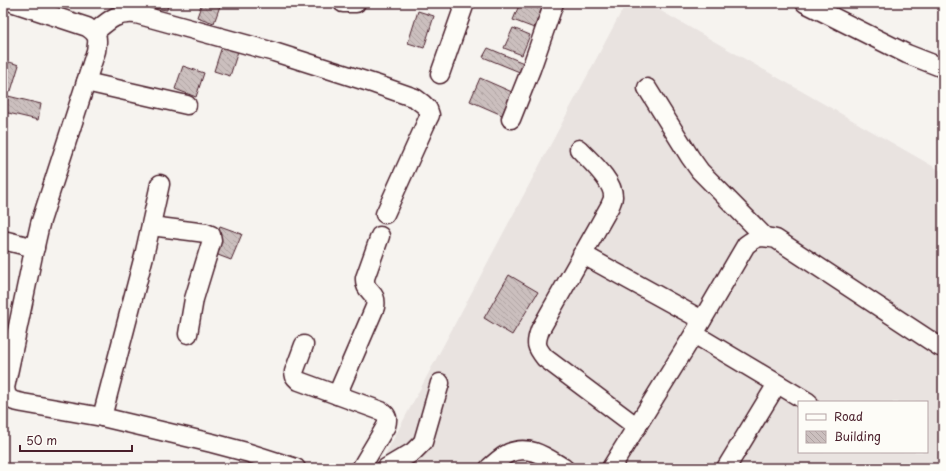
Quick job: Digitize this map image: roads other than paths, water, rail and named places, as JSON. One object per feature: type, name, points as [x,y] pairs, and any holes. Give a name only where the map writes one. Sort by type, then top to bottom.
[{"type":"street","points":[[14,3],[87,27],[95,32],[98,40],[96,51],[50,194],[35,248],[5,388],[4,400],[102,417],[239,450],[296,468]]},
{"type":"street","points":[[111,19],[121,3]]},
{"type":"street","points":[[343,3],[356,3]]},
{"type":"street","points":[[440,74],[465,3]]},
{"type":"street","points":[[511,120],[554,3]]},
{"type":"street","points":[[805,3],[907,54],[943,68]]},
{"type":"street","points":[[95,32],[111,19],[127,13],[136,14],[274,52],[415,98],[428,109],[430,115],[385,214]]},
{"type":"street","points":[[86,82],[187,105]]},
{"type":"street","points":[[647,88],[680,144],[700,171],[764,236]]},
{"type":"street","points":[[579,149],[606,179],[611,189],[613,198],[610,206],[540,330],[537,339],[537,348],[545,358],[637,427]]},
{"type":"street","points":[[102,417],[138,283],[160,184]]},
{"type":"street","points":[[151,226],[206,233],[211,235],[212,240],[194,299],[188,334]]},
{"type":"street","points":[[337,395],[375,307],[375,296],[366,289],[364,284],[380,236]]},
{"type":"street","points":[[611,468],[698,327],[746,245],[754,239],[764,236],[776,239],[940,347]]},
{"type":"street","points":[[3,240],[35,248]]},
{"type":"street","points":[[582,254],[698,327],[777,384],[806,401]]},
{"type":"street","points":[[304,345],[294,372],[295,377],[299,381],[386,414],[388,420],[386,426],[361,468]]},
{"type":"street","points":[[386,468],[413,452],[423,442],[440,383]]},
{"type":"street","points":[[726,468],[777,384]]},
{"type":"street","points":[[489,468],[508,453],[522,450],[533,451],[564,468]]}]
